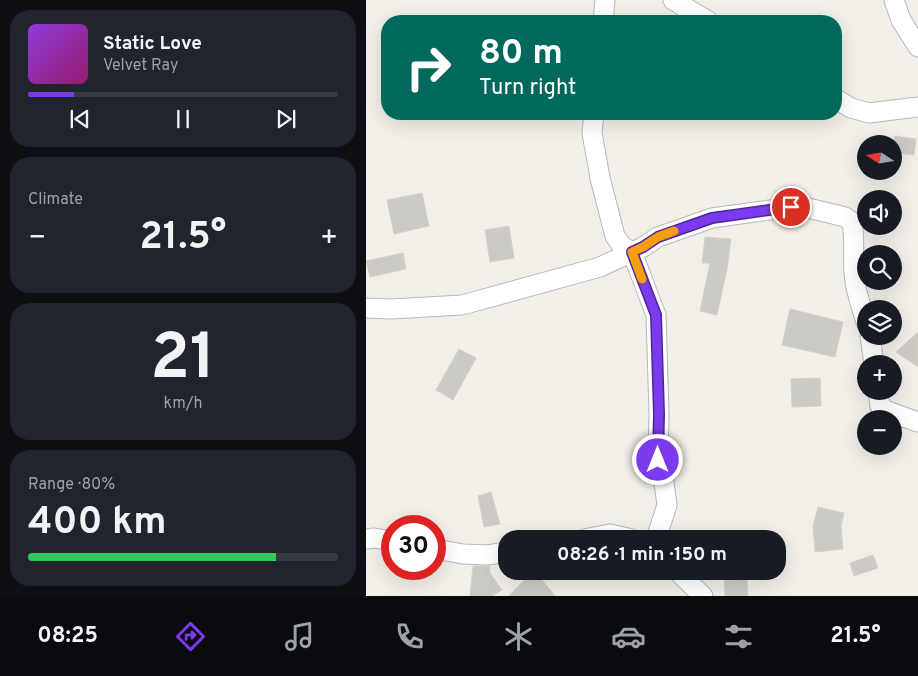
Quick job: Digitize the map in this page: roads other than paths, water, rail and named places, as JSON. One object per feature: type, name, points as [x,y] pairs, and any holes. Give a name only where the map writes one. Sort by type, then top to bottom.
[{"type":"street","points":[[603,15],[604,0]]},
{"type":"street","points":[[673,0],[698,15]]},
{"type":"street","points":[[894,0],[901,20],[918,47]]},
{"type":"street","points":[[842,103],[851,108],[869,113],[918,107]]},
{"type":"street","points":[[593,120],[592,132],[600,178],[615,236],[622,246],[632,252],[656,315],[659,414],[658,460],[667,505],[659,530]]},
{"type":"street","points":[[366,308],[462,305],[600,267],[643,247],[658,237],[712,218],[791,207],[808,208],[839,216],[852,222],[854,231],[854,274],[860,300]]},
{"type":"street","points":[[879,400],[880,406],[887,411],[918,422]]},
{"type":"street","points":[[366,539],[381,539]]},
{"type":"street","points":[[446,551],[487,556],[498,554]]},
{"type":"street","points":[[686,580],[703,596]]}]
